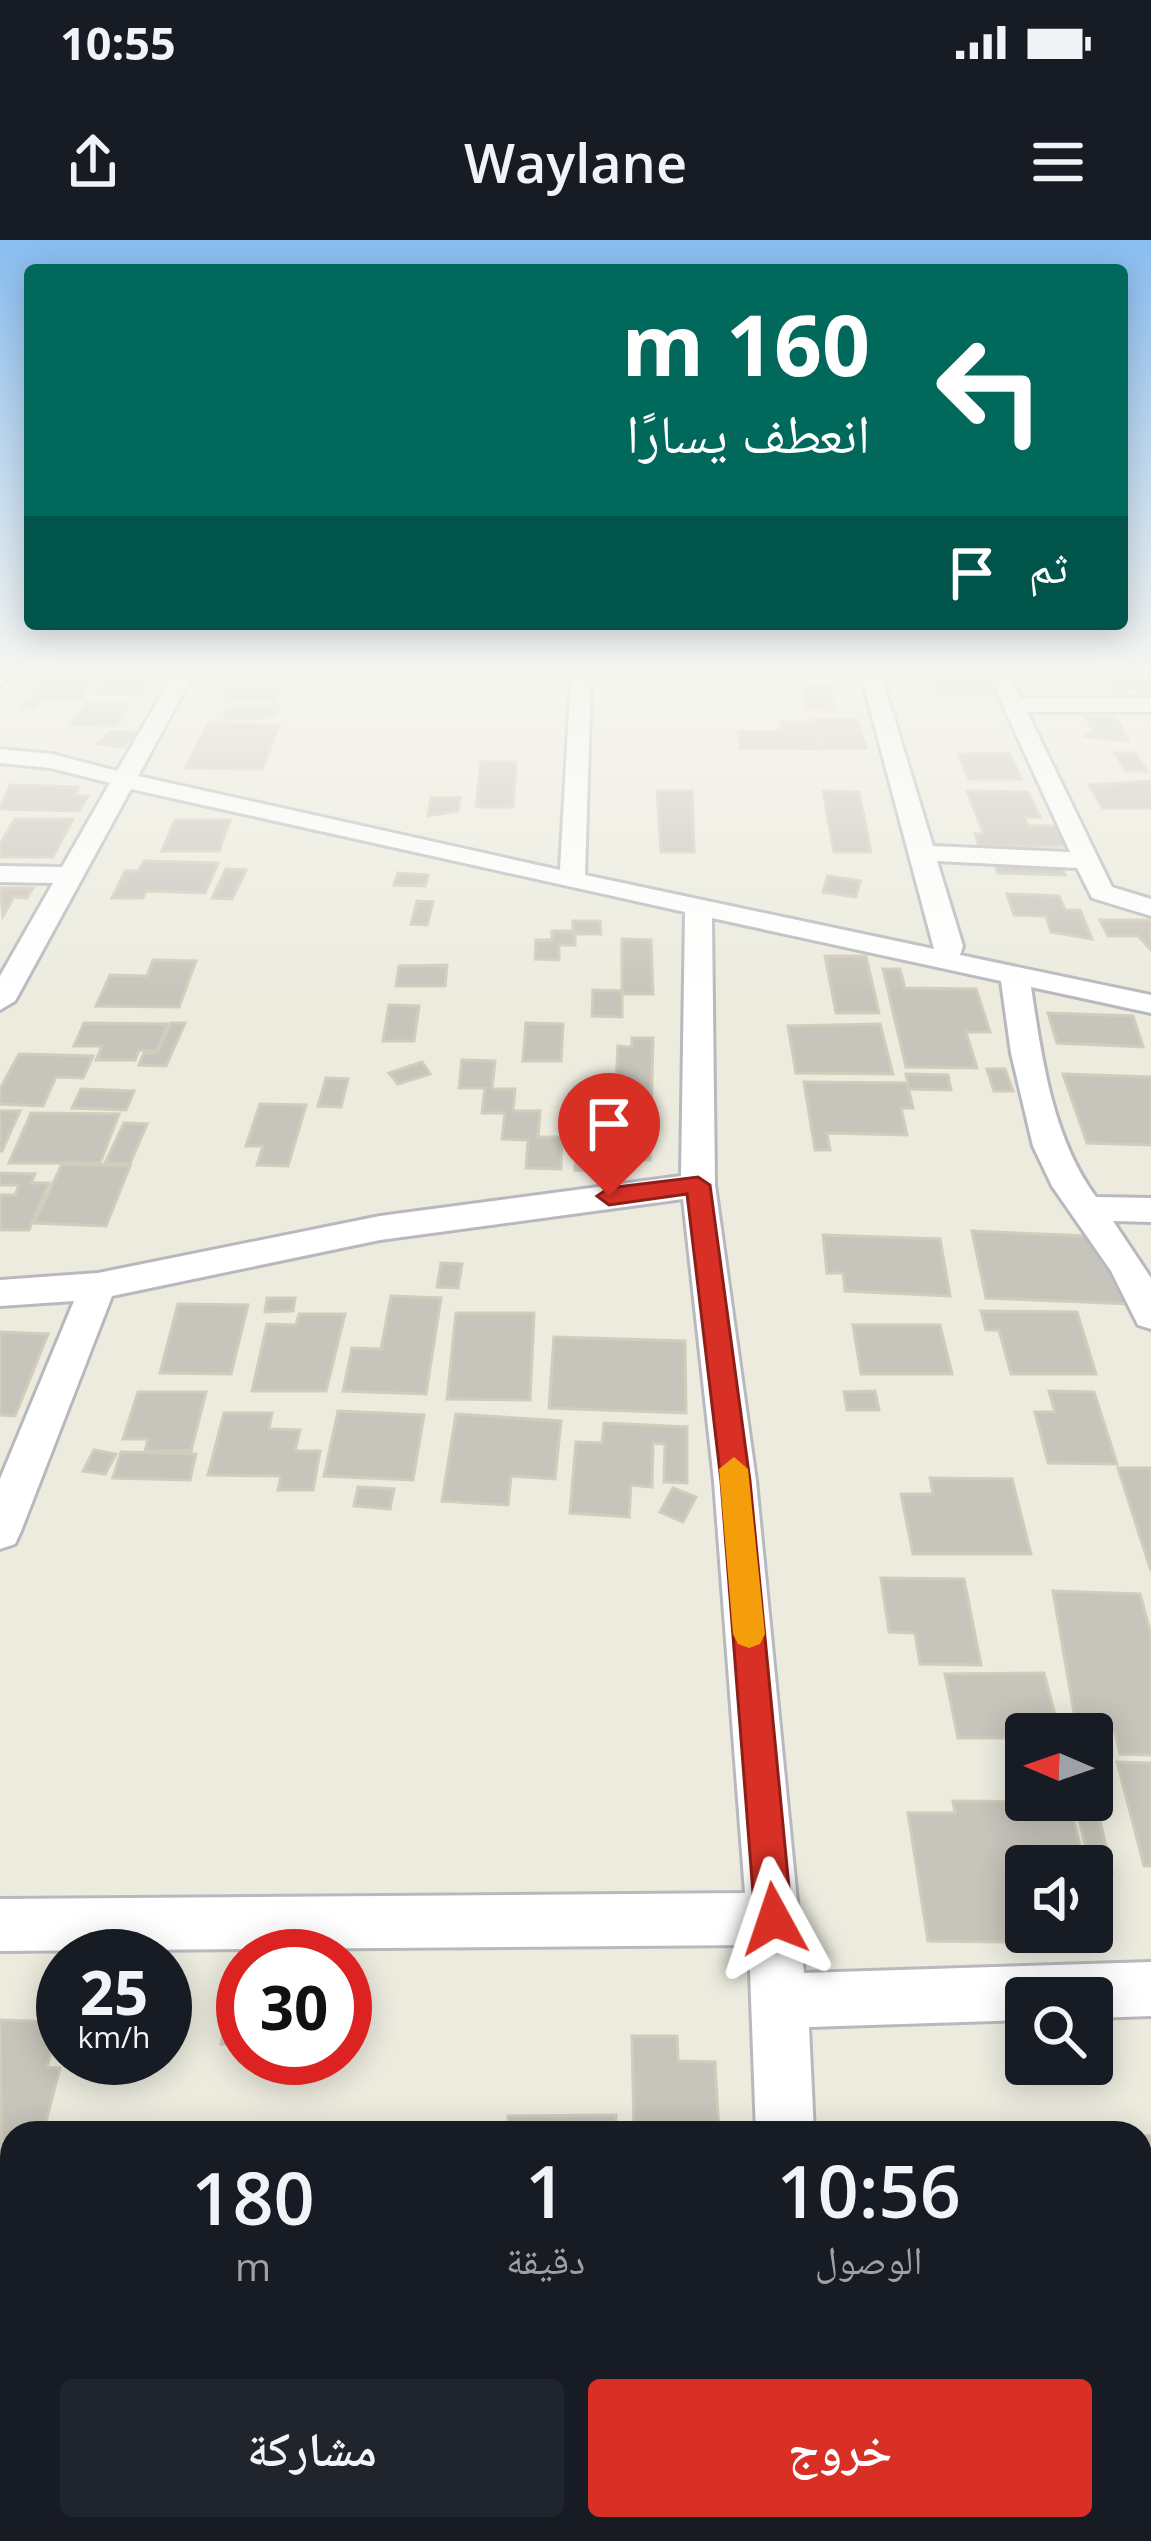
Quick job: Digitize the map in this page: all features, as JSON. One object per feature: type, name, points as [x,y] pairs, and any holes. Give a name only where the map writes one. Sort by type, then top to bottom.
[{"type":"street","points":[[0,1001],[125,782]]},
{"type":"street","points":[[147,782],[947,953],[1015,975],[1151,1004]]},
{"type":"street","points":[[574,875],[577,782]]},
{"type":"street","points":[[902,782],[947,953]]},
{"type":"street","points":[[1051,782],[1105,897],[1151,908]]},
{"type":"street","points":[[922,853],[1088,861]]},
{"type":"street","points":[[0,874],[72,875]]},
{"type":"street","points":[[574,875],[698,908],[1151,991]]},
{"type":"street","points":[[698,908],[698,1185],[735,1481],[774,1919],[784,2121]]},
{"type":"street","points":[[1015,975],[1026,1053],[1049,1146],[1064,1178],[1127,1266],[1151,1315]]},
{"type":"street","points":[[0,1292],[98,1286],[380,1228],[698,1185]]},
{"type":"street","points":[[1089,1209],[1151,1210]]},
{"type":"street","points":[[0,1531],[98,1286]]},
{"type":"street","points":[[0,1925],[774,1919]]},
{"type":"street","points":[[780,2002],[1151,1989]]},
{"type":"building","points":[[479,782],[515,782],[513,807],[476,807]]},
{"type":"building","points":[[1151,782],[1151,808],[1103,808],[1089,785]]},
{"type":"building","points":[[10,785],[79,787],[74,796],[88,796],[79,811],[0,809]]},
{"type":"building","points":[[657,791],[692,791],[694,852],[661,852]]},
{"type":"building","points":[[823,791],[859,792],[871,852],[834,852]]},
{"type":"building","points":[[967,791],[1028,792],[1040,817],[1024,817],[1028,826],[1062,826],[1071,846],[979,846],[975,834],[984,834]]},
{"type":"building","points":[[431,798],[460,798],[458,811],[428,816]]},
{"type":"building","points":[[15,819],[73,819],[53,857],[0,857],[0,844]]},
{"type":"building","points":[[175,820],[230,820],[219,851],[162,851]]},
{"type":"building","points":[[991,850],[1057,855],[1065,875],[998,873]]},
{"type":"building","points":[[144,861],[218,863],[205,893],[146,891],[143,898],[112,898],[125,871],[138,871]]},
{"type":"building","points":[[226,869],[246,870],[232,899],[212,898]]},
{"type":"building","points":[[398,873],[428,875],[425,886],[394,885]]},
{"type":"building","points":[[828,876],[860,881],[856,897],[823,892]]},
{"type":"building","points":[[0,888],[33,888],[27,898],[14,897],[3,916]]},
{"type":"building","points":[[1007,894],[1059,896],[1065,910],[1080,910],[1092,939],[1051,932],[1046,916],[1014,915]]},
{"type":"building","points":[[417,901],[433,902],[427,925],[411,924]]},
{"type":"building","points":[[1100,920],[1151,920],[1151,950],[1138,936],[1108,936]]},
{"type":"building","points":[[573,921],[600,921],[601,934],[575,934],[575,945],[559,945],[559,960],[535,959],[536,940],[552,940],[552,931],[573,931]]},
{"type":"building","points":[[622,939],[651,940],[653,994],[622,994],[622,1017],[592,1016],[593,990],[622,991]]},
{"type":"building","points":[[825,956],[866,956],[879,1013],[836,1013]]},
{"type":"building","points":[[153,960],[196,961],[179,1007],[96,1006],[110,975],[147,976]]},
{"type":"building","points":[[447,965],[445,986],[396,986],[399,966]]},
{"type":"building","points":[[883,969],[900,969],[905,988],[976,989],[990,1032],[966,1032],[977,1068],[906,1067]]},
{"type":"building","points":[[389,1005],[419,1006],[414,1041],[383,1041]]},
{"type":"building","points":[[1048,1013],[1133,1016],[1143,1047],[1057,1043]]},
{"type":"building","points":[[84,1023],[167,1024],[157,1051],[139,1050],[135,1060],[96,1060],[102,1046],[74,1046]]},
{"type":"building","points":[[171,1023],[185,1023],[166,1066],[139,1065],[144,1053],[157,1053]]},
{"type":"building","points":[[526,1023],[563,1024],[561,1061],[523,1061]]},
{"type":"building","points":[[880,1024],[893,1074],[796,1073],[788,1026]]},
{"type":"building","points":[[632,1038],[653,1038],[650,1160],[612,1158],[618,1046],[632,1047]]},
{"type":"building","points":[[19,1054],[93,1056],[83,1078],[56,1077],[43,1106],[0,1104],[0,1089]]},
{"type":"building","points":[[462,1060],[495,1061],[492,1089],[515,1089],[513,1111],[540,1111],[538,1137],[562,1137],[561,1169],[526,1168],[528,1140],[502,1139],[505,1113],[482,1113],[485,1088],[459,1088]]},
{"type":"building","points":[[422,1062],[430,1074],[398,1084],[389,1073]]},
{"type":"building","points":[[987,1069],[1005,1069],[1013,1091],[994,1091]]},
{"type":"building","points":[[906,1074],[948,1075],[951,1090],[909,1089]]},
{"type":"building","points":[[1063,1074],[1151,1077],[1151,1145],[1087,1143]]},
{"type":"building","points":[[326,1078],[348,1079],[341,1107],[318,1106]]},
{"type":"building","points":[[804,1082],[907,1083],[913,1108],[901,1108],[907,1135],[827,1133],[830,1150],[815,1150]]},
{"type":"building","points":[[81,1089],[134,1091],[126,1110],[72,1108]]},
{"type":"building","points":[[260,1104],[306,1105],[288,1166],[257,1165],[263,1146],[246,1146]]},
{"type":"building","points":[[0,1111],[20,1111],[2,1151],[0,1151]]},
{"type":"building","points":[[31,1113],[119,1114],[100,1163],[9,1163]]},
{"type":"building","points":[[124,1123],[147,1124],[130,1164],[105,1163]]},
{"type":"building","points":[[577,1143],[608,1144],[606,1172],[575,1170]]},
{"type":"building","points":[[62,1164],[130,1166],[106,1226],[34,1223]]},
{"type":"building","points":[[0,1173],[35,1174],[31,1183],[49,1183],[29,1230],[0,1230],[0,1195],[15,1195],[19,1185],[0,1185]]},
{"type":"building","points":[[972,1231],[1110,1237],[1130,1304],[986,1298]]},
{"type":"building","points":[[823,1235],[940,1239],[950,1296],[845,1291],[843,1273],[827,1273]]},
{"type":"building","points":[[441,1263],[462,1264],[458,1288],[437,1287]]},
{"type":"building","points":[[391,1296],[441,1298],[426,1394],[343,1391],[352,1348],[381,1349]]},
{"type":"building","points":[[267,1298],[295,1298],[293,1311],[265,1312]]},
{"type":"building","points":[[178,1304],[248,1305],[231,1374],[160,1373]]},
{"type":"building","points":[[981,1311],[1077,1312],[1096,1374],[1011,1374],[999,1330],[986,1330]]},
{"type":"building","points":[[456,1313],[534,1313],[530,1400],[447,1399]]},
{"type":"building","points":[[299,1314],[345,1314],[326,1391],[252,1391],[267,1324],[296,1325]]},
{"type":"building","points":[[853,1325],[940,1325],[952,1374],[861,1374]]},
{"type":"building","points":[[0,1332],[48,1334],[15,1416],[0,1415]]},
{"type":"building","points":[[554,1337],[685,1341],[686,1413],[549,1408]]},
{"type":"building","points":[[875,1391],[879,1410],[847,1410],[844,1392]]},
{"type":"building","points":[[1049,1391],[1094,1392],[1117,1464],[1048,1463],[1035,1412],[1055,1412]]},
{"type":"building","points":[[138,1392],[206,1392],[191,1451],[145,1451],[148,1439],[123,1439]]},
{"type":"building","points":[[338,1411],[424,1415],[413,1480],[324,1476]]},
{"type":"building","points":[[224,1413],[272,1413],[269,1429],[300,1430],[295,1451],[320,1451],[313,1490],[278,1490],[281,1476],[208,1475]]},
{"type":"building","points":[[456,1414],[561,1421],[555,1479],[511,1476],[508,1505],[442,1501]]},
{"type":"building","points":[[604,1423],[687,1427],[687,1483],[664,1482],[665,1444],[653,1443],[652,1487],[631,1485],[629,1517],[570,1513],[576,1442],[602,1443]]},
{"type":"building","points":[[94,1450],[116,1454],[105,1474],[83,1471]]},
{"type":"building","points":[[121,1452],[196,1454],[190,1480],[113,1478]]},
{"type":"building","points":[[1118,1468],[1151,1468],[1151,1571]]},
{"type":"building","points":[[930,1478],[1012,1479],[1031,1554],[913,1554],[901,1494],[933,1494]]},
{"type":"building","points":[[358,1487],[394,1489],[390,1509],[354,1506]]},
{"type":"building","points":[[673,1488],[696,1497],[683,1522],[660,1512]]},
{"type":"building","points":[[881,1578],[964,1579],[981,1665],[920,1664],[915,1633],[889,1632]]},
{"type":"building","points":[[1053,1591],[1140,1594],[1151,1635],[1151,1755],[1120,1754],[1113,1713],[1074,1713]]},
{"type":"building","points":[[1044,1673],[1054,1713],[1005,1713],[1005,1738],[958,1738],[945,1674]]},
{"type":"building","points":[[1117,1762],[1151,1763],[1151,1866],[1144,1866]]},
{"type":"building","points":[[953,1801],[1005,1801],[1005,1821],[1074,1821],[1080,1845],[1005,1845],[1005,1942],[928,1941],[908,1813],[955,1813]]},
{"type":"building","points":[[1079,1821],[1100,1821],[1106,1845],[1085,1845]]},
{"type":"building","points":[[0,2020],[36,2021],[36,2085],[56,2085],[46,2121],[1,2121]]},
{"type":"building","points":[[632,2036],[677,2036],[678,2061],[715,2062],[718,2121],[634,2121]]},
{"type":"building","points":[[616,2115],[616,2121],[508,2121],[508,2116]]},
{"type":"slow traffic","points":[[734,1469],[749,1634]]},
{"type":"route","points":[[609,1196],[698,1185],[735,1481],[774,1919]]}]
